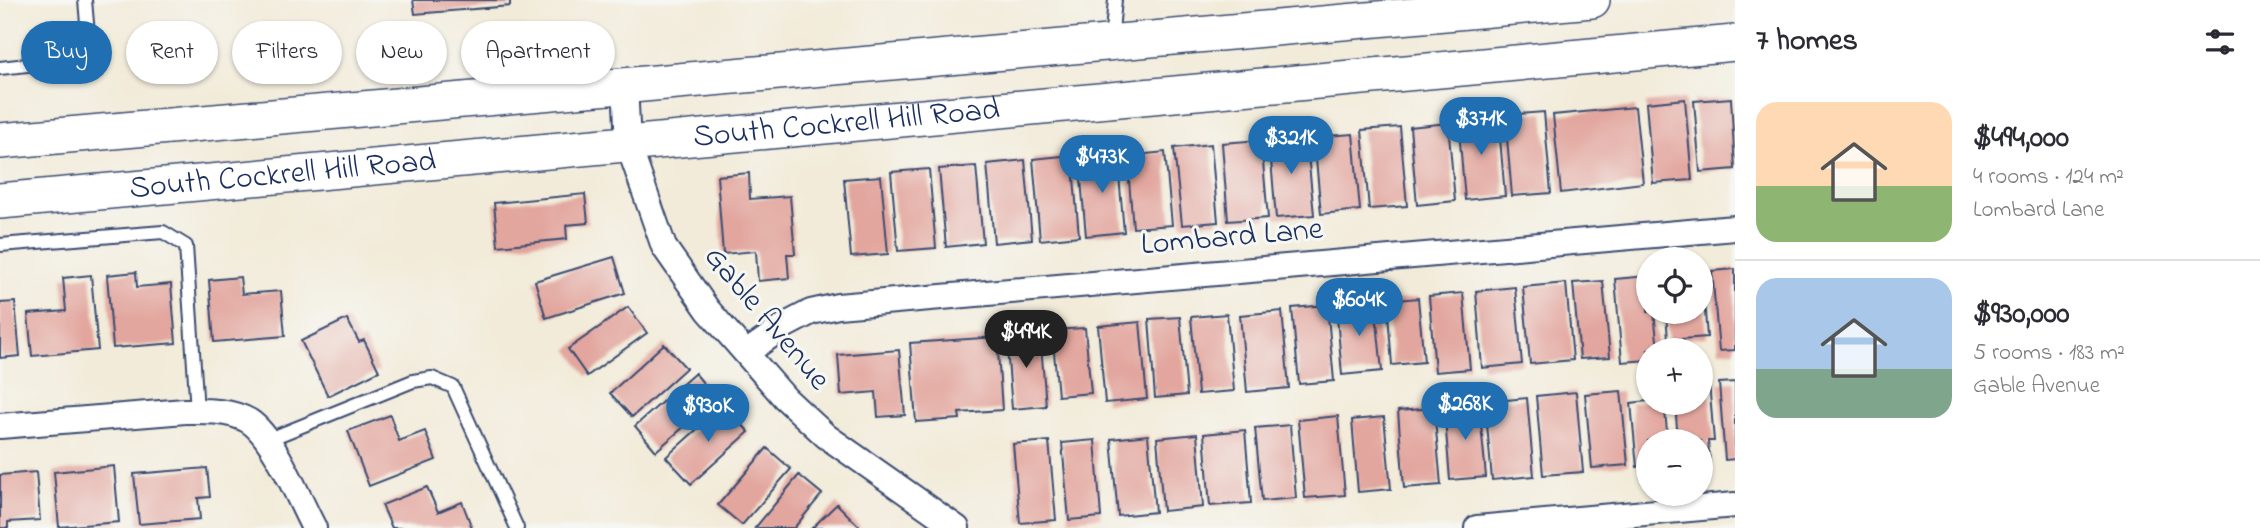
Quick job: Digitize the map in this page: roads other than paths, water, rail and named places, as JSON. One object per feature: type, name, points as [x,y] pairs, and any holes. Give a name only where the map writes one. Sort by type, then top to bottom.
[{"type":"main road","name":"South Cockrell Hill Road","points":[[1,138],[1111,43],[1512,4],[1592,0]]},
{"type":"main road","points":[[1111,43],[1116,99]]},
{"type":"main road","name":"South Cockrell Hill Road","points":[[0,201],[1735,43]]},
{"type":"street","name":"Gable Avenue","points":[[625,85],[628,144],[664,247],[708,310],[785,398],[827,436],[957,528]]},
{"type":"street","name":"Lombard Lane","points":[[746,353],[786,325],[811,312],[838,306],[1735,228]]},
{"type":"street","points":[[0,426],[197,411],[212,411],[241,418],[249,422],[267,440],[314,528]]},
{"type":"street","points":[[1477,528],[1735,505]]},
{"type":"lane","points":[[0,68],[90,58],[85,0]]},
{"type":"lane","points":[[1111,43],[1115,0]]},
{"type":"lane","points":[[0,245],[163,232],[186,246],[197,411]]},
{"type":"lane","points":[[267,440],[414,381],[432,378],[453,387],[517,528]]}]
